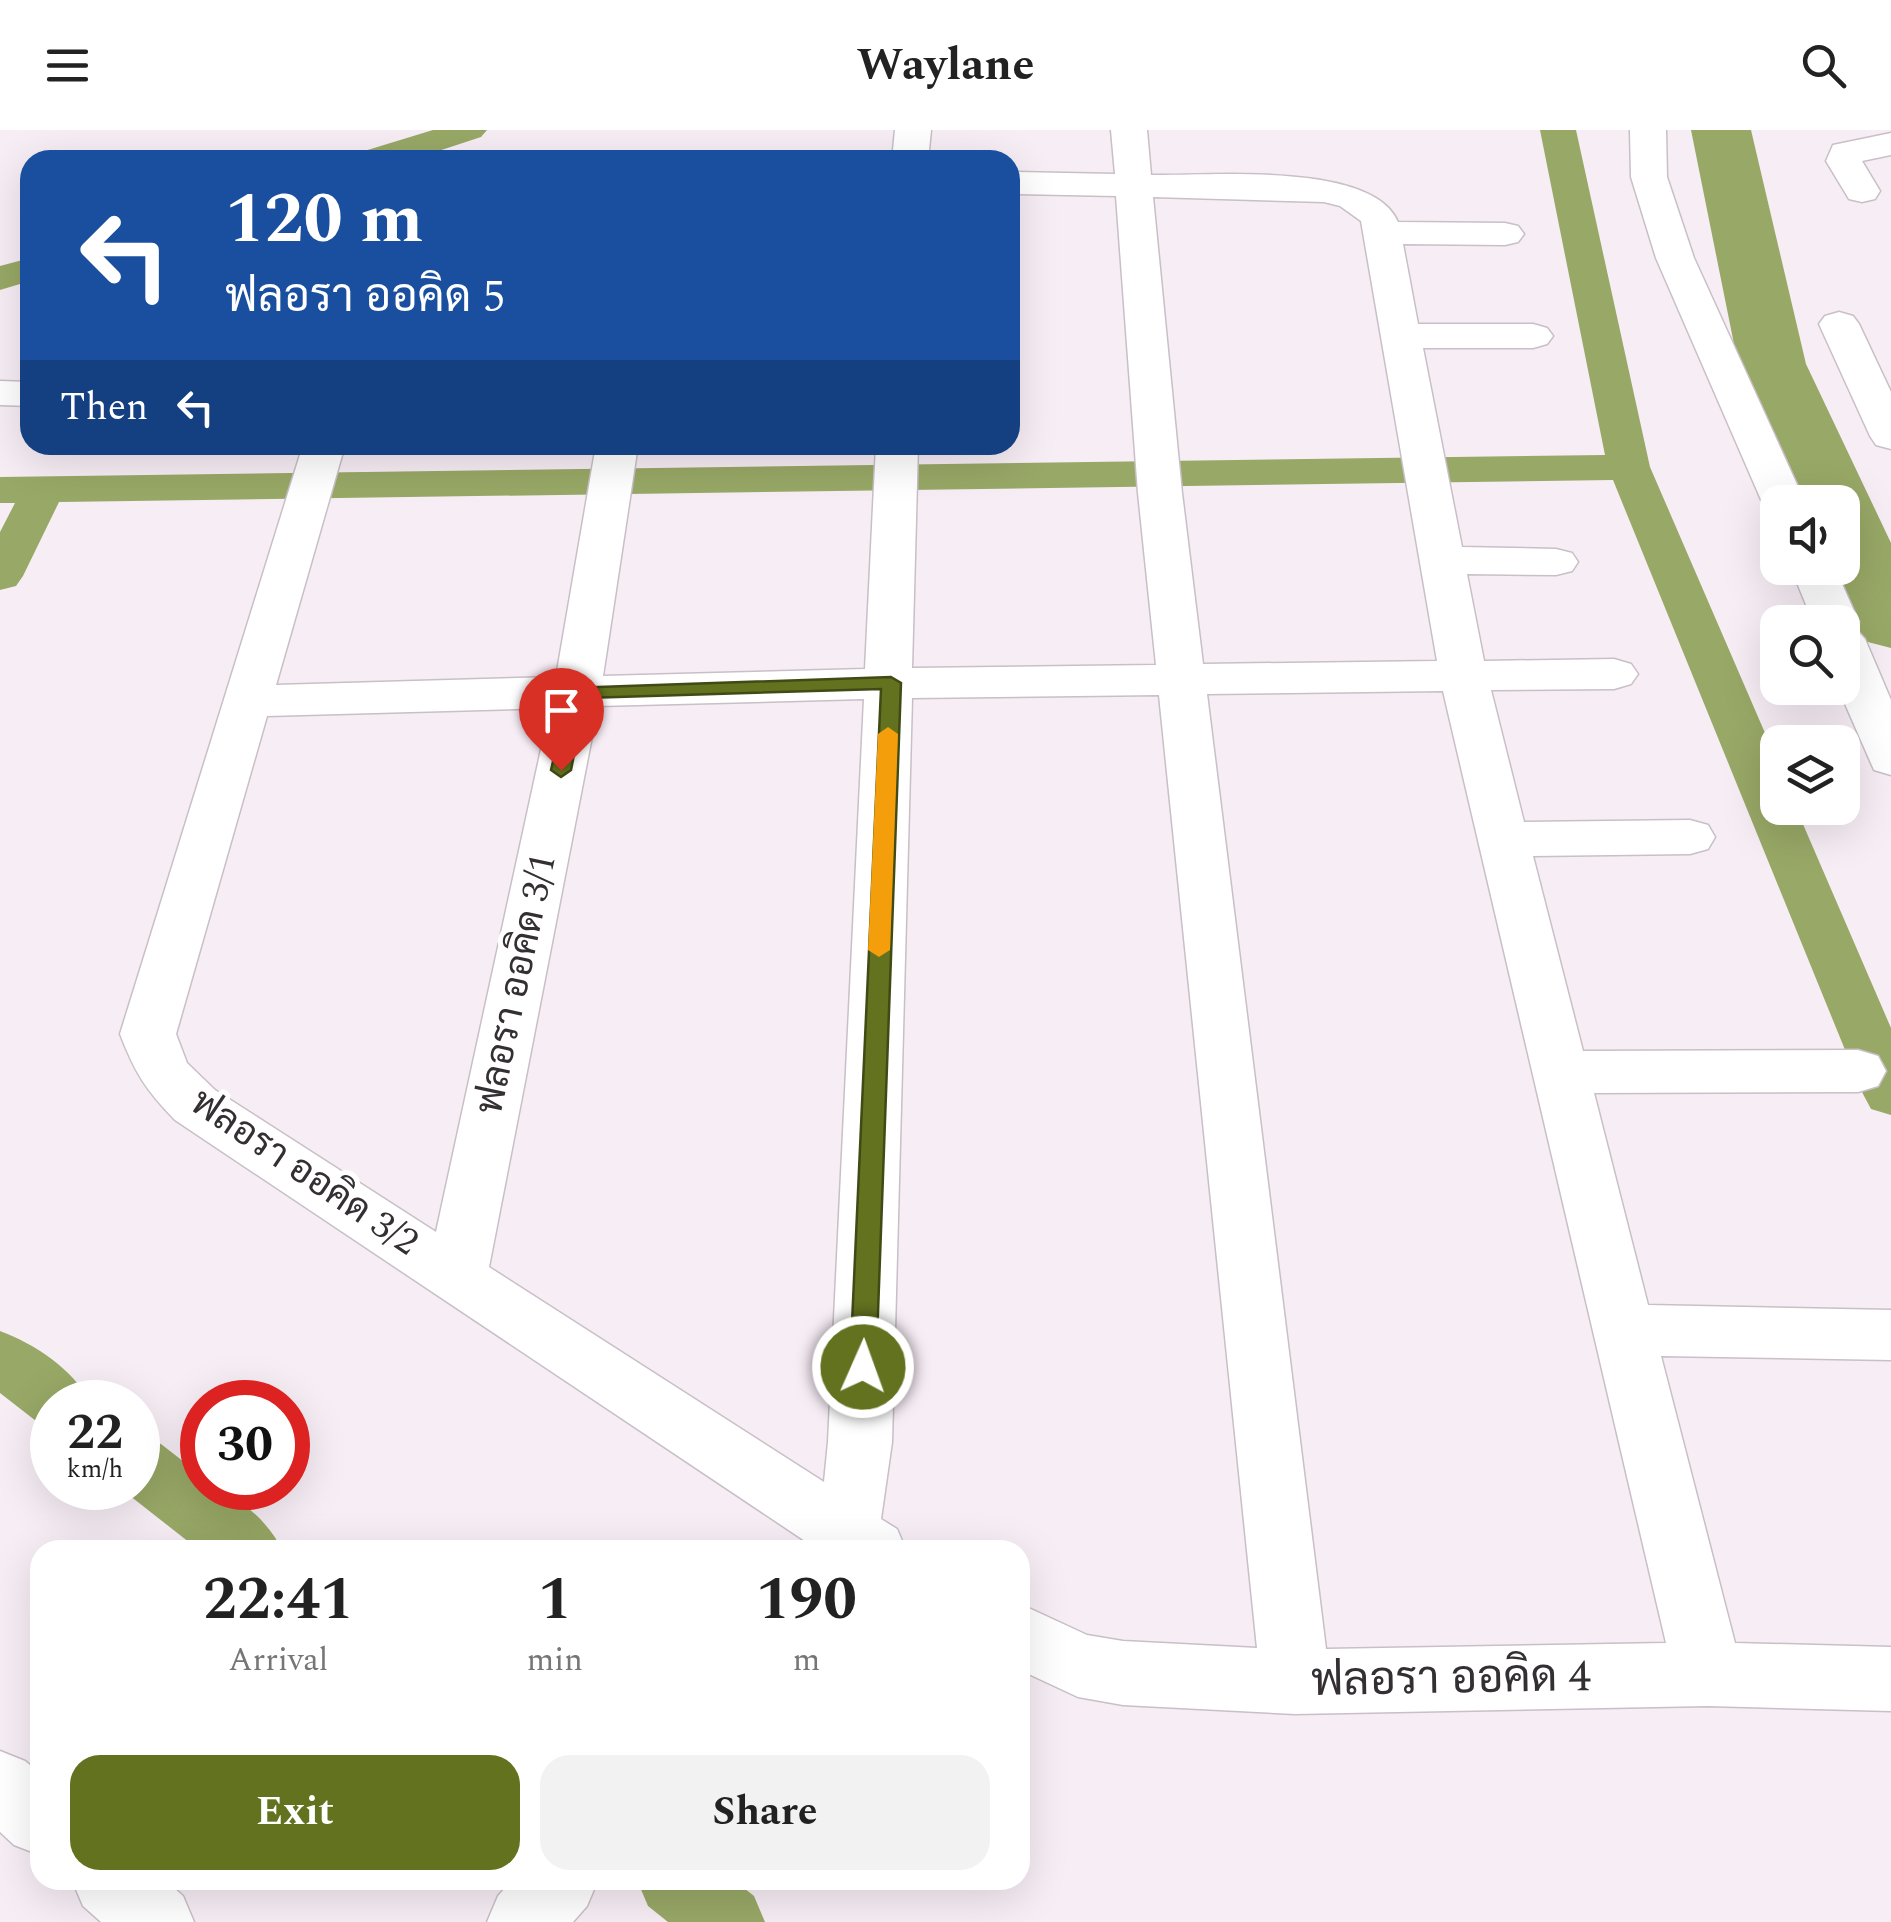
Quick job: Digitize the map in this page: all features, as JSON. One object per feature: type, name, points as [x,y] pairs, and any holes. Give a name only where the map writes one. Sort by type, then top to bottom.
[{"type":"street","points":[[1128,130],[1159,476],[1295,1682]]},
{"type":"street","points":[[1648,130],[1648,176],[1675,258],[1776,485]]},
{"type":"street","points":[[1862,190],[1844,161],[1846,154],[1891,144]]},
{"type":"street","points":[[1020,183],[1338,192],[1364,201],[1379,218],[1463,675],[1708,1674]]},
{"type":"street","points":[[1384,233],[1505,234]]},
{"type":"street","points":[[1838,324],[1891,436]]},
{"type":"street","points":[[1400,336],[1534,336]]},
{"type":"street","name":"ฟลอรา ออคิด 3/2","points":[[319,463],[148,1034],[164,1074],[195,1105],[458,1276],[844,1540]]},
{"type":"street","points":[[851,1540],[860,1442],[891,683],[896,465]]},
{"type":"street","name":"ฟลอรา ออคิด 3/1","points":[[458,1276],[576,692],[613,468]]},
{"type":"street","points":[[1442,560],[1556,562]]},
{"type":"street","points":[[246,701],[891,683],[1614,674]]},
{"type":"street","points":[[1860,683],[1891,758]]},
{"type":"street","points":[[1503,839],[1690,838]]},
{"type":"street","points":[[1560,1072],[1858,1071]]},
{"type":"street","points":[[1624,1330],[1891,1335]]},
{"type":"street","name":"ฟลอรา ออคิด 4","points":[[1030,1640],[1078,1664],[1123,1673],[1295,1682],[1708,1674],[1891,1679]]},
{"type":"street","points":[[0,1784],[30,1811]]},
{"type":"street","points":[[120,1890],[157,1922]]},
{"type":"street","points":[[524,1922],[552,1890]]},
{"type":"waterway","points":[[406,150],[469,130]]},
{"type":"waterway","points":[[1558,130],[1629,467]]},
{"type":"waterway","points":[[1721,130],[1772,364],[1828,485]]},
{"type":"waterway","points":[[0,278],[20,272]]},
{"type":"waterway","points":[[0,490],[1629,467]]},
{"type":"waterway","points":[[1629,467],[1891,1094]]},
{"type":"waterway","points":[[0,576],[43,490]]},
{"type":"waterway","points":[[1860,556],[1891,624]]},
{"type":"waterway","points":[[0,1357],[30,1380]]},
{"type":"waterway","points":[[160,1481],[236,1540]]},
{"type":"waterway","points":[[687,1890],[728,1922]]},
{"type":"slow traffic","points":[[879,950],[888,734]]},
{"type":"route","points":[[561,770],[576,692],[891,683],[863,1367]]}]
